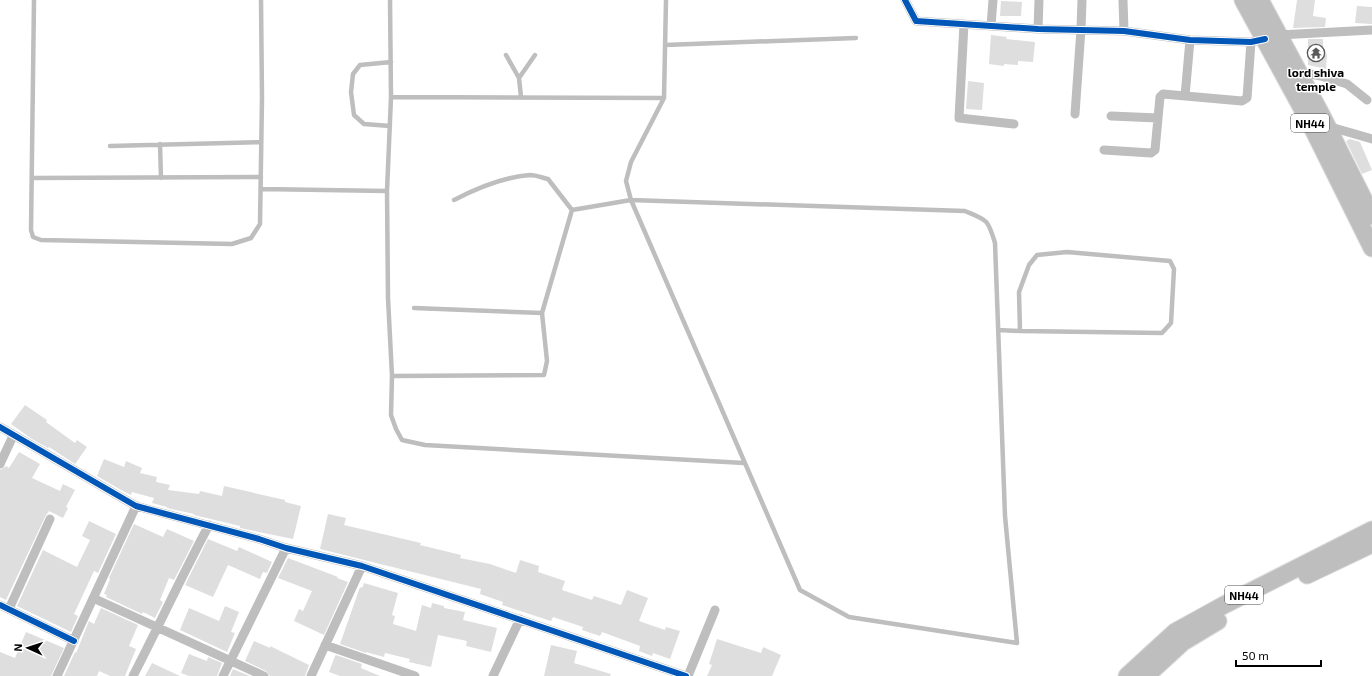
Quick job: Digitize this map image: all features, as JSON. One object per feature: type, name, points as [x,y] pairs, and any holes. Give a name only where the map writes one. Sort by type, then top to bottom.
[{"type":"highway","name":"NH44","points":[[1243,0],[1310,123],[1372,248]]},
{"type":"highway","name":"NH44","points":[[1263,2],[1265,39],[1298,72],[1372,216]]},
{"type":"highway","name":"NH44","points":[[1127,676],[1175,632],[1224,604],[1372,530]]},
{"type":"highway","name":"NH44","points":[[1146,676],[1183,642],[1210,625],[1372,544]]},
{"type":"street","points":[[904,0],[916,21],[1038,29],[1124,31],[1190,40],[1265,39],[1372,30]]},
{"type":"street","points":[[991,26],[993,0]]},
{"type":"street","points":[[1038,29],[1039,0]]},
{"type":"street","points":[[1075,114],[1082,0]]},
{"type":"street","points":[[1123,0],[1124,31]]},
{"type":"street","points":[[964,24],[959,118],[1014,124]]},
{"type":"street","points":[[1104,150],[1150,154],[1155,150],[1160,97],[1163,94],[1242,101],[1247,98],[1265,39]]},
{"type":"street","points":[[1185,96],[1190,40]]},
{"type":"street","points":[[1298,72],[1321,76],[1347,84],[1367,100]]},
{"type":"street","points":[[1111,116],[1158,118]]},
{"type":"street","points":[[1327,126],[1372,139]]},
{"type":"street","points":[[0,427],[136,506],[209,525],[286,548],[362,566],[687,676],[715,610]]},
{"type":"street","points":[[0,464],[14,436]]},
{"type":"street","points":[[57,676],[136,506]]},
{"type":"street","points":[[9,609],[50,519]]},
{"type":"street","points":[[133,676],[158,628],[184,570],[209,525]]},
{"type":"street","points":[[223,676],[286,548]]},
{"type":"street","points":[[311,676],[362,566]]},
{"type":"street","points":[[93,598],[264,676]]},
{"type":"street","points":[[0,605],[74,642]]},
{"type":"street","points":[[493,676],[520,619]]},
{"type":"street","points":[[325,644],[415,676]]},
{"type":"lane","points":[[34,0],[31,230],[33,237],[41,240],[232,244],[251,238],[260,224],[262,142],[261,0]]},
{"type":"lane","points":[[390,0],[391,97],[387,191],[388,298],[392,376],[391,416],[402,440],[425,445],[744,463]]},
{"type":"lane","points":[[572,210],[631,200],[965,211],[984,219],[990,228],[995,243],[1005,516],[1017,643],[849,617],[800,590],[631,200],[626,181],[631,162],[664,98],[666,0]]},
{"type":"lane","points":[[665,44],[856,38]]},
{"type":"lane","points":[[506,55],[519,78],[521,97]]},
{"type":"lane","points":[[519,78],[535,55]]},
{"type":"lane","points":[[390,126],[364,124],[354,115],[351,92],[353,74],[360,65],[391,62]]},
{"type":"lane","points":[[391,97],[664,98]]},
{"type":"lane","points":[[110,146],[262,142]]},
{"type":"lane","points":[[160,144],[161,178]]},
{"type":"lane","points":[[454,200],[505,179],[531,175],[548,179],[572,210]]},
{"type":"lane","points":[[32,178],[261,177]]},
{"type":"lane","points":[[261,189],[387,191]]},
{"type":"lane","points":[[392,376],[544,375],[547,361],[542,313],[572,210]]},
{"type":"lane","points":[[998,330],[1020,331],[1162,333],[1172,323],[1174,270],[1170,262],[1067,252],[1037,255],[1029,265],[1019,292],[1020,331]]},
{"type":"lane","points":[[414,308],[542,313]]},
{"type":"building","points":[[1297,0],[1315,0],[1313,16],[1326,18],[1325,27],[1293,28]]},
{"type":"building","points":[[1001,1],[1022,2],[1021,16],[1000,16]]},
{"type":"building","points":[[1357,6],[1372,7],[1372,24],[1355,23]]},
{"type":"building","points":[[991,35],[1007,37],[1006,39],[1035,42],[1033,62],[1018,61],[1018,65],[1004,64],[1004,66],[989,64]]},
{"type":"building","name":"lord shiva temple","points":[[1308,39],[1323,39],[1323,53],[1327,54],[1326,69],[1308,65]]},
{"type":"building","points":[[968,81],[984,83],[982,110],[966,109]]},
{"type":"building","points":[[1350,139],[1360,142],[1372,170],[1362,174],[1346,141]]},
{"type":"building","points":[[25,405],[47,420],[46,422],[75,443],[77,440],[87,447],[75,464],[49,447],[48,448],[32,439],[11,424]]},
{"type":"building","points":[[19,452],[40,464],[32,478],[60,491],[63,484],[75,490],[66,507],[68,508],[63,518],[49,511],[45,517],[6,600],[0,597],[0,470],[6,466],[9,468]]},
{"type":"building","points":[[104,459],[124,467],[126,461],[142,468],[140,473],[157,477],[156,482],[170,485],[168,490],[199,494],[200,491],[222,496],[224,486],[285,500],[285,502],[301,506],[293,539],[240,528],[240,526],[152,503],[154,498],[132,492],[131,495],[97,476]]},
{"type":"building","points":[[328,514],[346,518],[344,525],[421,543],[420,545],[461,555],[460,558],[490,564],[516,573],[520,560],[539,566],[538,572],[565,581],[562,590],[592,600],[594,596],[621,605],[627,590],[648,598],[639,621],[665,630],[666,627],[680,631],[670,659],[653,653],[652,656],[639,651],[640,646],[602,632],[600,636],[582,630],[583,627],[553,617],[551,621],[502,605],[503,602],[480,594],[481,589],[320,549]]},
{"type":"building","points":[[89,521],[116,534],[98,573],[94,571],[74,614],[78,616],[71,632],[17,606],[43,550],[77,567],[90,540],[82,536]]},
{"type":"building","points":[[134,524],[163,537],[167,529],[194,541],[174,580],[169,578],[160,600],[163,602],[155,618],[143,612],[142,614],[106,597],[107,595],[104,594],[110,579],[109,578]]},
{"type":"building","points":[[208,539],[237,551],[239,547],[272,562],[267,573],[263,572],[260,579],[228,565],[213,597],[185,585]]},
{"type":"building","points":[[288,558],[348,582],[324,635],[294,621],[299,609],[303,611],[312,591],[278,578]]},
{"type":"building","points":[[364,583],[398,593],[392,615],[395,616],[393,624],[416,631],[422,605],[431,608],[432,603],[444,606],[444,608],[465,612],[463,620],[497,628],[491,652],[466,646],[467,641],[438,635],[431,667],[409,662],[410,659],[385,653],[384,657],[366,653],[340,644],[360,587],[362,588]]},
{"type":"building","points":[[225,606],[239,612],[231,632],[235,633],[227,652],[180,630],[189,608],[219,621]]},
{"type":"building","points":[[101,608],[138,625],[129,646],[136,649],[125,676],[110,676],[99,671],[97,676],[64,676],[75,652],[76,653],[89,621],[94,624]]},
{"type":"building","points":[[26,632],[64,648],[51,676],[0,676],[0,652],[15,658]]},
{"type":"building","points":[[717,639],[761,653],[763,647],[781,655],[772,676],[707,676],[712,665],[709,664]]},
{"type":"building","points":[[254,641],[270,648],[270,646],[309,665],[305,676],[270,676],[266,671],[245,661]]},
{"type":"building","points":[[551,645],[577,651],[574,663],[611,674],[610,676],[544,676]]},
{"type":"building","points":[[189,654],[207,661],[208,657],[222,663],[217,676],[189,676],[181,673]]},
{"type":"building","points":[[336,655],[362,664],[361,668],[380,676],[340,676],[329,672]]},
{"type":"building","points":[[152,663],[180,676],[145,676]]},
{"type":"building","points":[[233,669],[240,672],[250,676],[230,676]]},
{"type":"cycle path","points":[[905,0],[916,21],[1038,29],[1124,31],[1190,40],[1251,42],[1265,39]]},
{"type":"cycle path","points":[[0,427],[136,506],[259,539],[286,548],[362,566],[686,676]]},
{"type":"cycle path","points":[[0,605],[74,641]]},
{"type":"place","name":"lord shiva temple","points":[[1316,53]]}]
